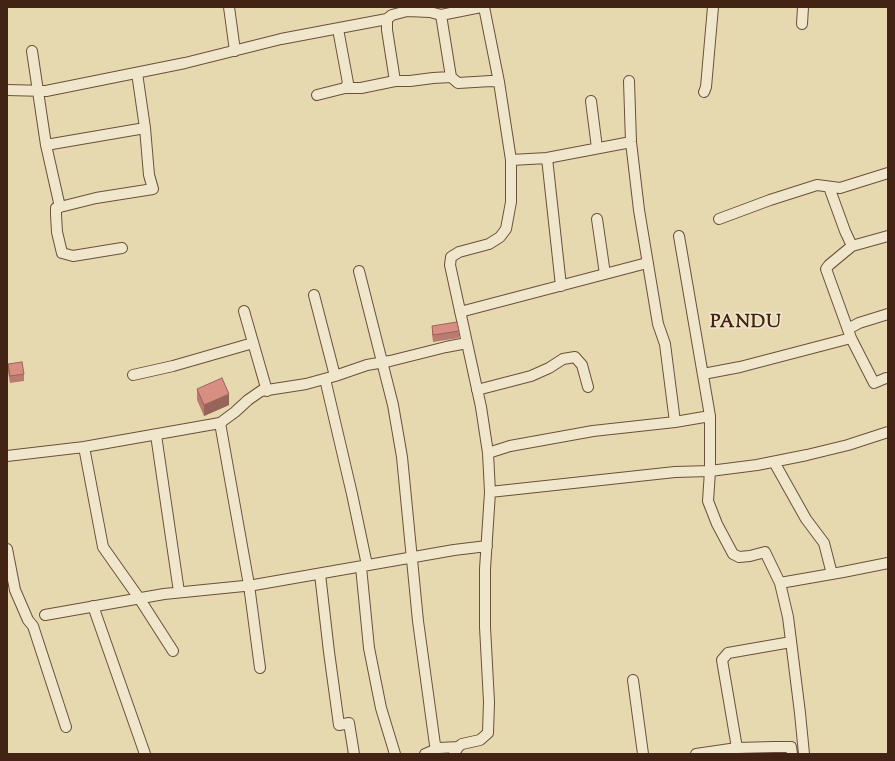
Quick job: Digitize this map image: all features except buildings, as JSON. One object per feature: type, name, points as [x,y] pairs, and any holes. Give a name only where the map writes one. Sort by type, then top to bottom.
[{"type":"street","points":[[229,7],[235,51]]},
{"type":"street","points":[[7,90],[46,91],[185,63],[281,39],[338,29],[389,14],[407,11],[430,12],[441,15],[482,7],[499,82],[511,160],[511,202],[506,229],[500,237],[489,244],[459,252],[451,257],[450,264],[477,390],[488,453],[490,492],[485,569],[485,627],[489,702],[488,733],[480,740],[462,744],[456,750],[439,748],[425,754]]},
{"type":"street","points":[[704,92],[706,87],[713,7]]},
{"type":"street","points":[[802,24],[803,7]]},
{"type":"street","points":[[389,14],[387,30],[396,80]]},
{"type":"street","points":[[441,15],[451,77],[458,83],[499,82]]},
{"type":"street","points":[[338,29],[348,83],[346,88]]},
{"type":"street","points":[[32,51],[46,145],[60,207]]},
{"type":"street","points":[[122,248],[73,256],[62,253],[57,232],[56,208],[96,198],[153,189],[149,174],[145,128],[137,72]]},
{"type":"street","points":[[317,95],[346,88],[361,88],[396,80],[410,81],[451,77]]},
{"type":"street","points":[[629,81],[631,142],[639,210],[658,324],[665,344],[675,422]]},
{"type":"street","points":[[591,101],[597,148]]},
{"type":"street","points":[[46,145],[145,128]]},
{"type":"street","points":[[511,160],[547,158],[631,142]]},
{"type":"street","points":[[547,158],[561,286]]},
{"type":"street","points":[[719,219],[770,200],[818,185],[840,188],[888,173]]},
{"type":"street","points":[[829,186],[852,246]]},
{"type":"street","points":[[597,219],[605,274]]},
{"type":"street","points":[[680,236],[710,416],[710,470],[708,502],[717,524],[733,554],[739,557],[765,552],[780,583],[788,617],[804,754]]},
{"type":"street","points":[[887,380],[874,383],[850,333],[826,269],[852,246],[888,236]]},
{"type":"street","points":[[460,312],[647,263]]},
{"type":"street","points":[[359,271],[393,405],[402,457],[418,621],[435,745],[439,748]]},
{"type":"street","points":[[314,295],[352,494],[364,566],[369,648],[381,708],[395,754]]},
{"type":"street","points":[[244,311],[267,391]]},
{"type":"street","points":[[702,374],[740,366],[850,333],[859,323],[888,314]]},
{"type":"street","points":[[133,374],[173,366],[253,343]]},
{"type":"street","points":[[7,456],[84,448],[220,424],[261,391],[306,384],[367,365],[467,343]]},
{"type":"street","points":[[477,390],[532,376],[563,359],[575,358],[582,365],[588,387]]},
{"type":"street","points":[[488,453],[510,446],[593,430],[675,422],[710,416]]},
{"type":"street","points":[[220,424],[249,585],[260,668]]},
{"type":"street","points":[[490,492],[675,472],[757,465],[848,445],[888,432]]},
{"type":"street","points":[[156,435],[179,592]]},
{"type":"street","points":[[84,448],[103,547],[139,598],[173,651]]},
{"type":"street","points":[[774,462],[806,519],[824,543],[832,574]]},
{"type":"street","points":[[45,615],[139,598],[179,592],[249,585],[454,550],[487,546]]},
{"type":"street","points":[[7,550],[15,590],[28,620],[33,626],[66,727]]},
{"type":"street","points":[[780,583],[888,563]]},
{"type":"street","points":[[320,574],[339,724],[349,723],[354,754]]},
{"type":"street","points":[[93,606],[144,754]]},
{"type":"street","points":[[737,748],[722,660],[728,653],[791,642]]},
{"type":"street","points":[[633,680],[643,754]]},
{"type":"street","points":[[696,754],[737,748],[791,747],[792,754]]},
{"type":"district","name":"PANDU","points":[[746,324]]}]
